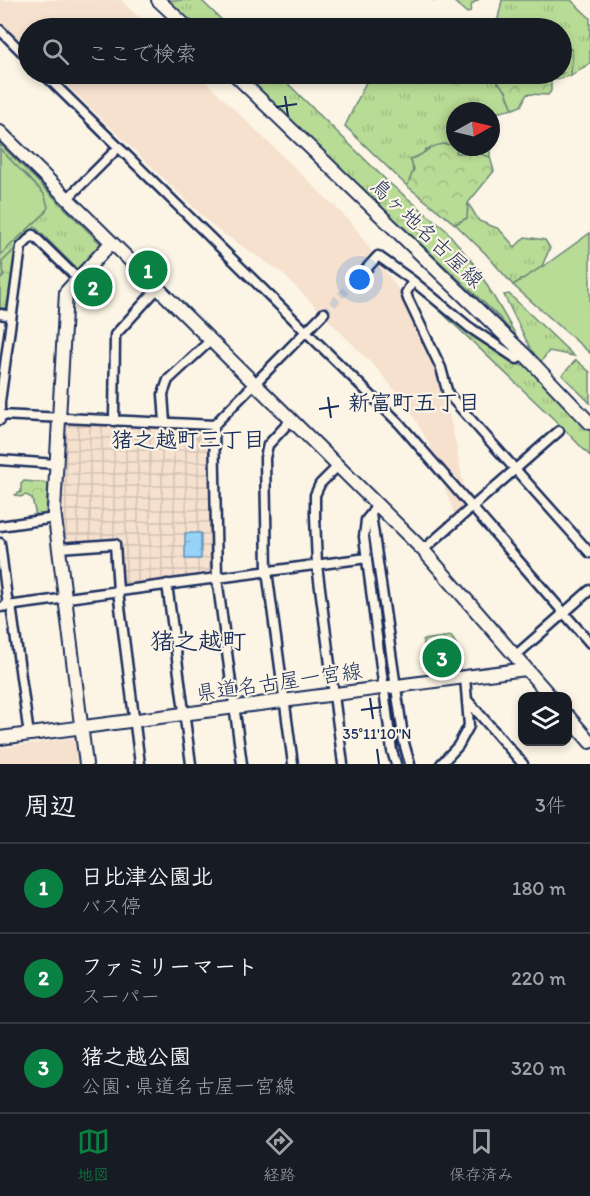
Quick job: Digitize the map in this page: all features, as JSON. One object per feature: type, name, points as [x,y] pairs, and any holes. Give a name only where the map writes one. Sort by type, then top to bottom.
[{"type":"street","points":[[159,0],[178,18]]},
{"type":"street","points":[[0,30],[18,48]]},
{"type":"street","points":[[54,84],[399,423],[590,643]]},
{"type":"street","name":"鳥ヶ地名古屋線","points":[[244,84],[524,354],[590,423]]},
{"type":"street","points":[[0,132],[339,465],[374,508],[423,550],[546,692]]},
{"type":"street","points":[[67,199],[119,147]]},
{"type":"street","points":[[0,420],[0,402],[21,247],[33,235],[77,278]]},
{"type":"street","points":[[86,764],[55,518],[59,418],[65,296],[77,278],[111,243]]},
{"type":"street","points":[[367,268],[378,256],[413,281],[469,327],[517,359],[524,354]]},
{"type":"street","points":[[413,281],[406,293],[441,368],[448,394],[590,553]]},
{"type":"street","points":[[114,421],[115,335],[158,288]]},
{"type":"street","points":[[242,764],[217,578],[214,425],[324,313]]},
{"type":"street","points":[[0,314],[11,316]]},
{"type":"street","points":[[165,423],[163,394],[168,380],[211,340]]},
{"type":"street","points":[[0,415],[214,425]]},
{"type":"street","points":[[292,419],[265,450],[267,571],[293,764]]},
{"type":"street","points":[[423,550],[559,431]]},
{"type":"street","points":[[0,460],[57,464]]},
{"type":"street","points":[[339,465],[320,484],[315,495],[317,565],[344,764]]},
{"type":"street","points":[[374,508],[366,520],[364,537],[390,687],[410,764]]},
{"type":"street","points":[[374,508],[390,687],[392,751],[396,764]]},
{"type":"street","points":[[0,526],[55,518]]},
{"type":"street","points":[[0,543],[7,606],[29,735]]},
{"type":"street","points":[[59,548],[115,544],[118,591],[141,764]]},
{"type":"street","points":[[7,606],[367,558]]},
{"type":"street","points":[[167,584],[191,764]]},
{"type":"street","points":[[515,656],[590,590]]},
{"type":"street","name":"県道名古屋一宮線","points":[[0,738],[526,669]]},
{"type":"street","points":[[444,763],[458,746],[469,726],[465,676]]},
{"type":"street","points":[[468,701],[524,764]]},
{"type":"street","points":[[572,722],[590,742]]},
{"type":"shaded area","points":[[0,0],[121,0],[140,18],[18,18],[18,38],[0,21]]},
{"type":"shaded area","points":[[65,84],[208,84],[352,223],[411,308],[439,372],[457,448],[468,513],[454,514],[429,444],[406,404],[379,371],[282,273],[215,228]]},
{"type":"shaded area","points":[[68,422],[208,428],[210,431],[214,572],[212,575],[124,587],[120,547],[117,542],[67,544],[61,511],[65,424]]},
{"type":"shaded area","points":[[73,738],[76,741],[79,764],[0,764],[0,748]]},
{"type":"green space","points":[[166,0],[201,0],[220,18],[185,18]]},
{"type":"green space","points":[[432,0],[478,0],[472,4],[470,12],[467,13],[453,1]]},
{"type":"green space","points":[[502,0],[571,0],[590,18],[590,63],[572,75],[572,18],[498,18]]},
{"type":"green space","points":[[253,84],[288,84],[388,182],[446,230],[477,268],[521,344],[498,316]]},
{"type":"green space","points":[[365,84],[500,84],[506,91],[513,109],[500,112],[500,102],[446,102],[446,148],[426,149],[423,154],[411,159],[412,173],[407,186],[345,126]]},
{"type":"green space","points":[[500,84],[551,84],[551,91],[548,95],[527,94],[521,106],[513,109],[506,91]]},
{"type":"green space","points":[[0,144],[101,244],[77,269],[35,227],[18,246],[8,311],[0,310]]},
{"type":"green space","points":[[446,144],[446,156],[490,157],[494,171],[468,203],[467,218],[455,224],[407,186],[414,169],[410,159],[438,145]]},
{"type":"green space","points":[[0,149],[44,194],[48,207],[45,213],[0,255]]},
{"type":"green space","points":[[468,203],[479,221],[499,229],[515,247],[525,237],[545,240],[550,248],[541,268],[513,285],[455,224],[467,218]]},
{"type":"green space","points":[[590,233],[590,353],[513,285]]},
{"type":"green space","points":[[15,249],[7,307],[0,309],[0,280],[4,275],[2,262]]},
{"type":"green space","points":[[419,291],[520,365],[530,368],[590,429],[590,456],[560,425]]},
{"type":"green space","points":[[509,294],[574,356],[549,351],[540,363],[536,360],[504,295]]},
{"type":"green space","points":[[576,360],[590,372],[590,403],[562,375]]},
{"type":"green space","points":[[24,481],[48,483],[46,514],[36,516],[32,498],[26,495],[20,497],[15,495],[21,492],[21,484]]},
{"type":"green space","points":[[451,636],[456,644],[460,669],[428,673],[423,640]]},
{"type":"water","points":[[185,533],[201,533],[201,559],[185,559]]},
{"type":"waterway","points":[[375,573],[389,679]]},
{"type":"waterway","points":[[395,722],[404,764]]},
{"type":"tunnel","points":[[324,313],[367,268]]},
{"type":"place","name":"日比津公園北","points":[[148,270]]},
{"type":"place","name":"ファミリーマート","points":[[93,287]]},
{"type":"place","name":"猪之越公園","points":[[442,658]]},
{"type":"district","name":"新富町五丁目","points":[[414,402]]},
{"type":"district","name":"猪之越町三丁目","points":[[188,439]]},
{"type":"district","name":"猪之越町","points":[[198,641]]}]
